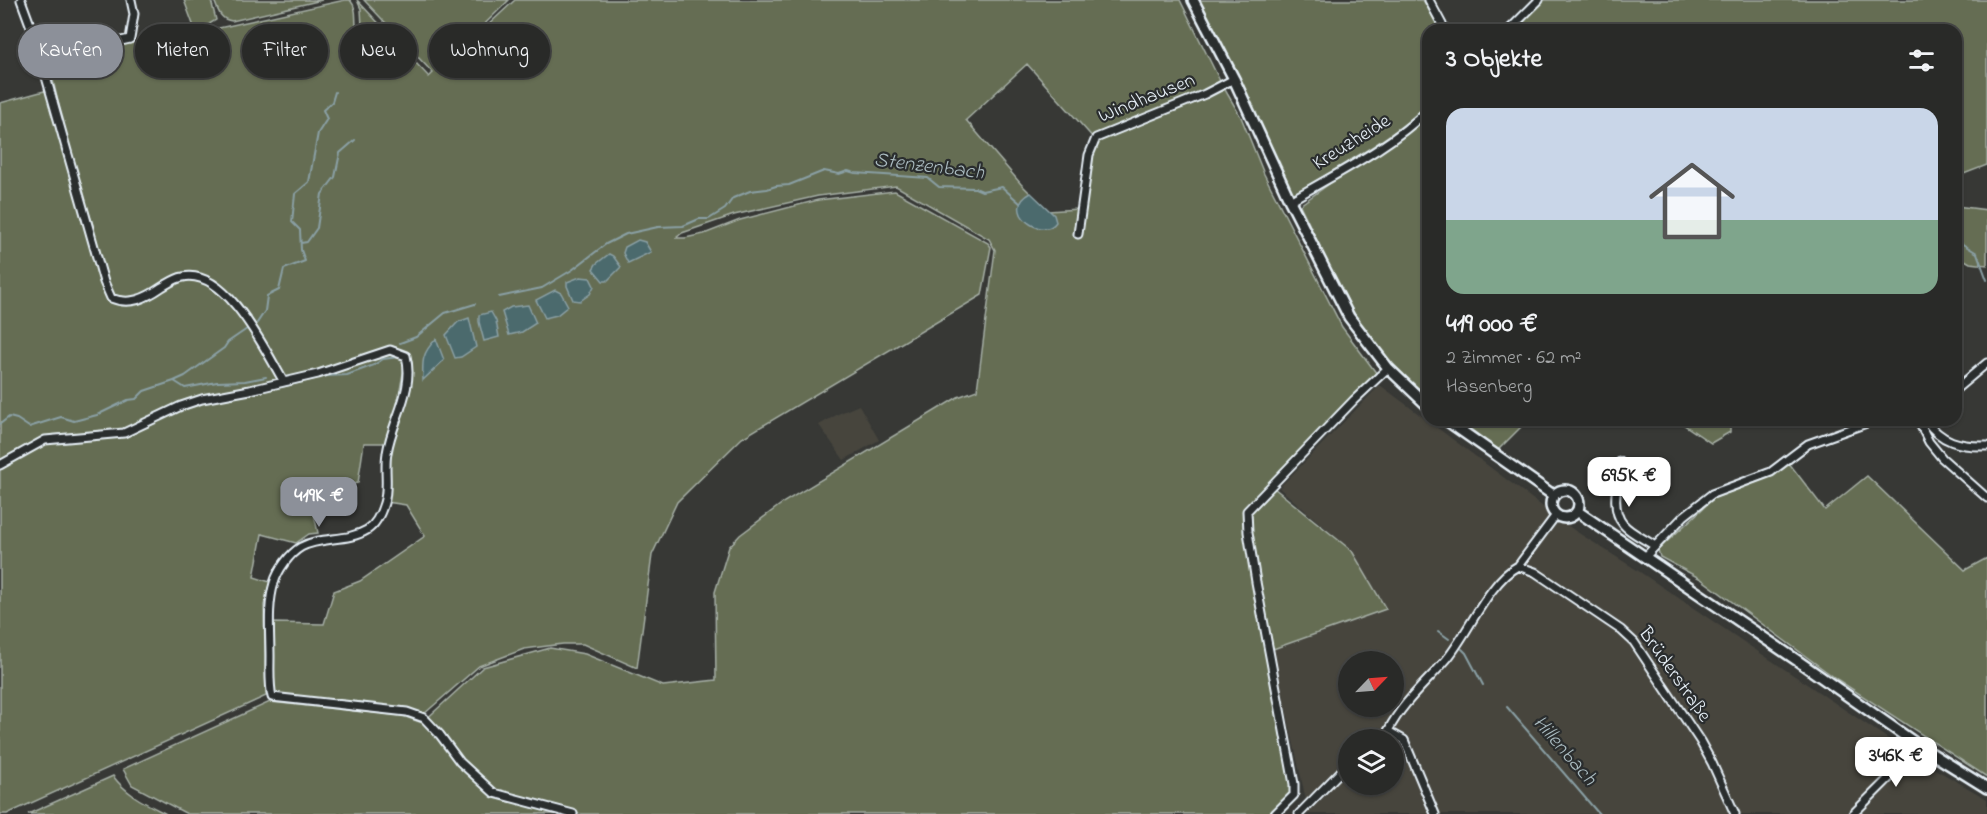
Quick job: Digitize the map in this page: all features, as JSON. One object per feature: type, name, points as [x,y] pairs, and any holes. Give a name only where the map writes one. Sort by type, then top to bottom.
[{"type":"main road","points":[[1193,0],[1234,79],[1290,201],[1348,317],[1388,368],[1422,400]]},
{"type":"main road","points":[[1455,426],[1553,495]]},
{"type":"main road","points":[[1563,489],[1573,491],[1580,504],[1577,512],[1569,518],[1556,515],[1550,503],[1553,495],[1563,489]]},
{"type":"main road","points":[[1577,512],[1918,745],[1987,788]]},
{"type":"street","points":[[21,0],[30,24]]},
{"type":"street","points":[[123,41],[130,39],[134,14],[131,0]]},
{"type":"street","points":[[1429,0],[1442,24]]},
{"type":"street","points":[[1515,24],[1539,0]]},
{"type":"street","points":[[46,78],[104,282],[111,298],[121,302],[142,298],[171,281],[185,276],[211,283],[225,292],[240,310],[284,382]]},
{"type":"street","name":"Windhausen","points":[[1078,234],[1089,155],[1096,138],[1205,94],[1234,79]]},
{"type":"street","name":"Kreuzheide","points":[[1290,201],[1391,140],[1422,116]]},
{"type":"street","points":[[0,465],[45,440],[124,433],[181,406],[202,399],[318,374],[390,351],[406,356],[408,380],[387,453],[385,502],[377,519],[368,530],[351,536],[316,541],[302,547],[289,556],[274,582],[270,615],[272,697],[407,712],[423,718],[440,735],[460,762],[494,793],[573,814]]},
{"type":"street","points":[[1962,384],[1987,363]]},
{"type":"street","points":[[1275,814],[1294,795],[1294,784],[1256,582],[1247,511],[1388,368]]},
{"type":"street","points":[[1645,557],[1684,516],[1712,494],[1771,472],[1808,444],[1858,426]]},
{"type":"street","points":[[1921,426],[1929,442],[1942,458],[1987,498]]},
{"type":"street","points":[[1930,426],[1933,432],[1944,439],[1969,447],[1987,446]]},
{"type":"street","points":[[1620,462],[1616,498],[1617,513],[1623,525],[1655,546]]},
{"type":"street","points":[[1389,729],[1397,713],[1447,659],[1496,585],[1507,571],[1518,566],[1556,515]]},
{"type":"street","name":"Brüderstraße","points":[[1518,566],[1535,572],[1621,630],[1634,642],[1700,741],[1735,814]]},
{"type":"street","points":[[1404,740],[1435,814]]},
{"type":"street","points":[[1853,814],[1913,754],[1918,745]]},
{"type":"street","points":[[1299,814],[1338,774]]},
{"type":"shaded area","points":[[1380,385],[1422,416],[1422,426],[1435,426],[1574,530],[1921,761],[1987,799],[1987,814],[1299,814],[1307,805],[1273,649],[1386,609],[1352,551],[1279,488]]},
{"type":"shaded area","points":[[859,405],[879,440],[844,460],[819,425]]},
{"type":"green space","points":[[184,0],[211,0],[216,20],[209,24],[193,24]]},
{"type":"green space","points":[[214,0],[322,0],[232,21],[222,17]]},
{"type":"green space","points":[[350,0],[355,9],[356,24],[340,24],[340,78],[417,78],[417,64],[429,78],[550,78],[550,24],[489,24],[515,0],[1180,0],[1221,83],[1241,117],[1264,174],[1342,327],[1377,374],[1274,488],[1352,551],[1386,609],[1273,649],[1263,606],[1294,795],[1275,814],[187,814],[132,785],[123,769],[270,702],[403,716],[422,723],[483,667],[550,648],[585,654],[663,686],[716,680],[715,592],[729,547],[740,535],[784,502],[958,397],[977,390],[995,250],[989,239],[896,186],[818,196],[734,215],[682,233],[676,238],[704,234],[740,220],[818,200],[895,191],[988,243],[991,247],[982,295],[742,438],[677,502],[652,555],[637,668],[583,644],[524,649],[479,666],[424,714],[408,710],[274,694],[273,623],[324,624],[334,591],[360,581],[425,536],[406,505],[387,502],[389,452],[410,376],[404,368],[397,406],[385,443],[364,443],[358,483],[333,489],[331,500],[312,504],[318,533],[309,534],[296,543],[262,534],[254,577],[270,582],[264,605],[266,696],[7,814],[0,814],[0,103],[48,90],[84,224],[96,255],[94,228],[72,162],[52,78],[123,78],[123,44],[135,42],[135,78],[230,78],[230,26]],"holes":[[[1027,64],[1096,141],[1078,209],[1048,211],[1021,184],[966,120]]]},
{"type":"green space","points":[[357,0],[379,24],[362,24],[361,9]]},
{"type":"green space","points":[[364,0],[509,0],[485,24],[429,24],[429,69],[417,56],[417,24],[387,24]]},
{"type":"green space","points":[[1197,0],[1423,0],[1437,24],[1422,24],[1422,109],[1397,130],[1293,195]]},
{"type":"green space","points":[[1539,0],[1987,0],[1987,165],[1962,175],[1962,24],[1515,24]]},
{"type":"green space","points":[[1422,116],[1422,391],[1386,356],[1351,309],[1300,205]]},
{"type":"green space","points":[[1962,207],[1987,210],[1987,265],[1970,263],[1962,258]]},
{"type":"green space","points":[[1467,426],[1522,426],[1498,450]]},
{"type":"green space","points":[[1686,426],[1730,426],[1730,432],[1711,443]]},
{"type":"green space","points":[[1789,463],[1825,510],[1867,476],[1965,570],[1987,558],[1987,777],[1838,680],[1701,579],[1660,557],[1658,550],[1714,498],[1772,476]]},
{"type":"green space","points":[[113,776],[130,793],[166,814],[28,814]]},
{"type":"water","points":[[1031,193],[1054,215],[1056,222],[1050,227],[1034,226],[1021,215],[1022,200]]},
{"type":"water","points":[[638,240],[645,242],[651,252],[628,263],[623,253],[625,247]]},
{"type":"water","points":[[609,254],[621,267],[607,281],[603,281],[593,269]]},
{"type":"water","points":[[580,277],[590,278],[594,286],[590,294],[580,301],[573,300],[567,282]]},
{"type":"water","points":[[555,290],[561,293],[568,306],[557,315],[545,318],[536,300]]},
{"type":"water","points":[[528,305],[536,323],[522,332],[509,335],[502,312],[511,307]]},
{"type":"water","points":[[491,312],[496,321],[499,337],[484,341],[479,315]]},
{"type":"water","points":[[469,318],[476,347],[461,357],[455,358],[446,335],[458,322]]},
{"type":"water","points":[[436,339],[444,360],[423,380],[424,358]]},
{"type":"waterway","points":[[257,323],[265,311],[267,296],[279,290],[284,269],[305,261],[301,250],[300,230],[292,222],[295,194],[309,182],[318,133],[327,119],[323,110],[332,102],[335,92]]},
{"type":"waterway","points":[[301,243],[307,242],[317,228],[322,194],[335,177],[340,153],[355,140]]},
{"type":"waterway","name":"Stenzenbach","points":[[499,297],[542,288],[572,270],[606,244],[626,234],[658,227],[683,226],[699,219],[709,219],[725,209],[733,198],[750,191],[789,185],[824,171],[839,174],[848,171],[928,178],[939,187],[975,188],[982,191],[1002,187],[1021,204]]},
{"type":"waterway","points":[[1962,244],[1977,253],[1987,280]]},
{"type":"waterway","name":"Stenzenbach","points":[[400,343],[416,337],[445,313],[475,304]]},
{"type":"waterway","points":[[174,381],[185,376],[247,329]]},
{"type":"waterway","name":"Stenzenbach","points":[[281,387],[327,376],[347,375],[374,365],[383,359],[399,357]]},
{"type":"waterway","name":"Stenzenbach","points":[[0,424],[9,417],[29,427],[61,417],[74,421],[97,415],[128,400],[136,399],[144,391],[174,381],[185,388],[266,377]]},
{"type":"waterway","name":"Hillenbach","points":[[1438,631],[1449,639]]},
{"type":"waterway","name":"Hillenbach","points":[[1462,649],[1483,685]]},
{"type":"waterway","name":"Hillenbach","points":[[1507,707],[1599,814]]}]
